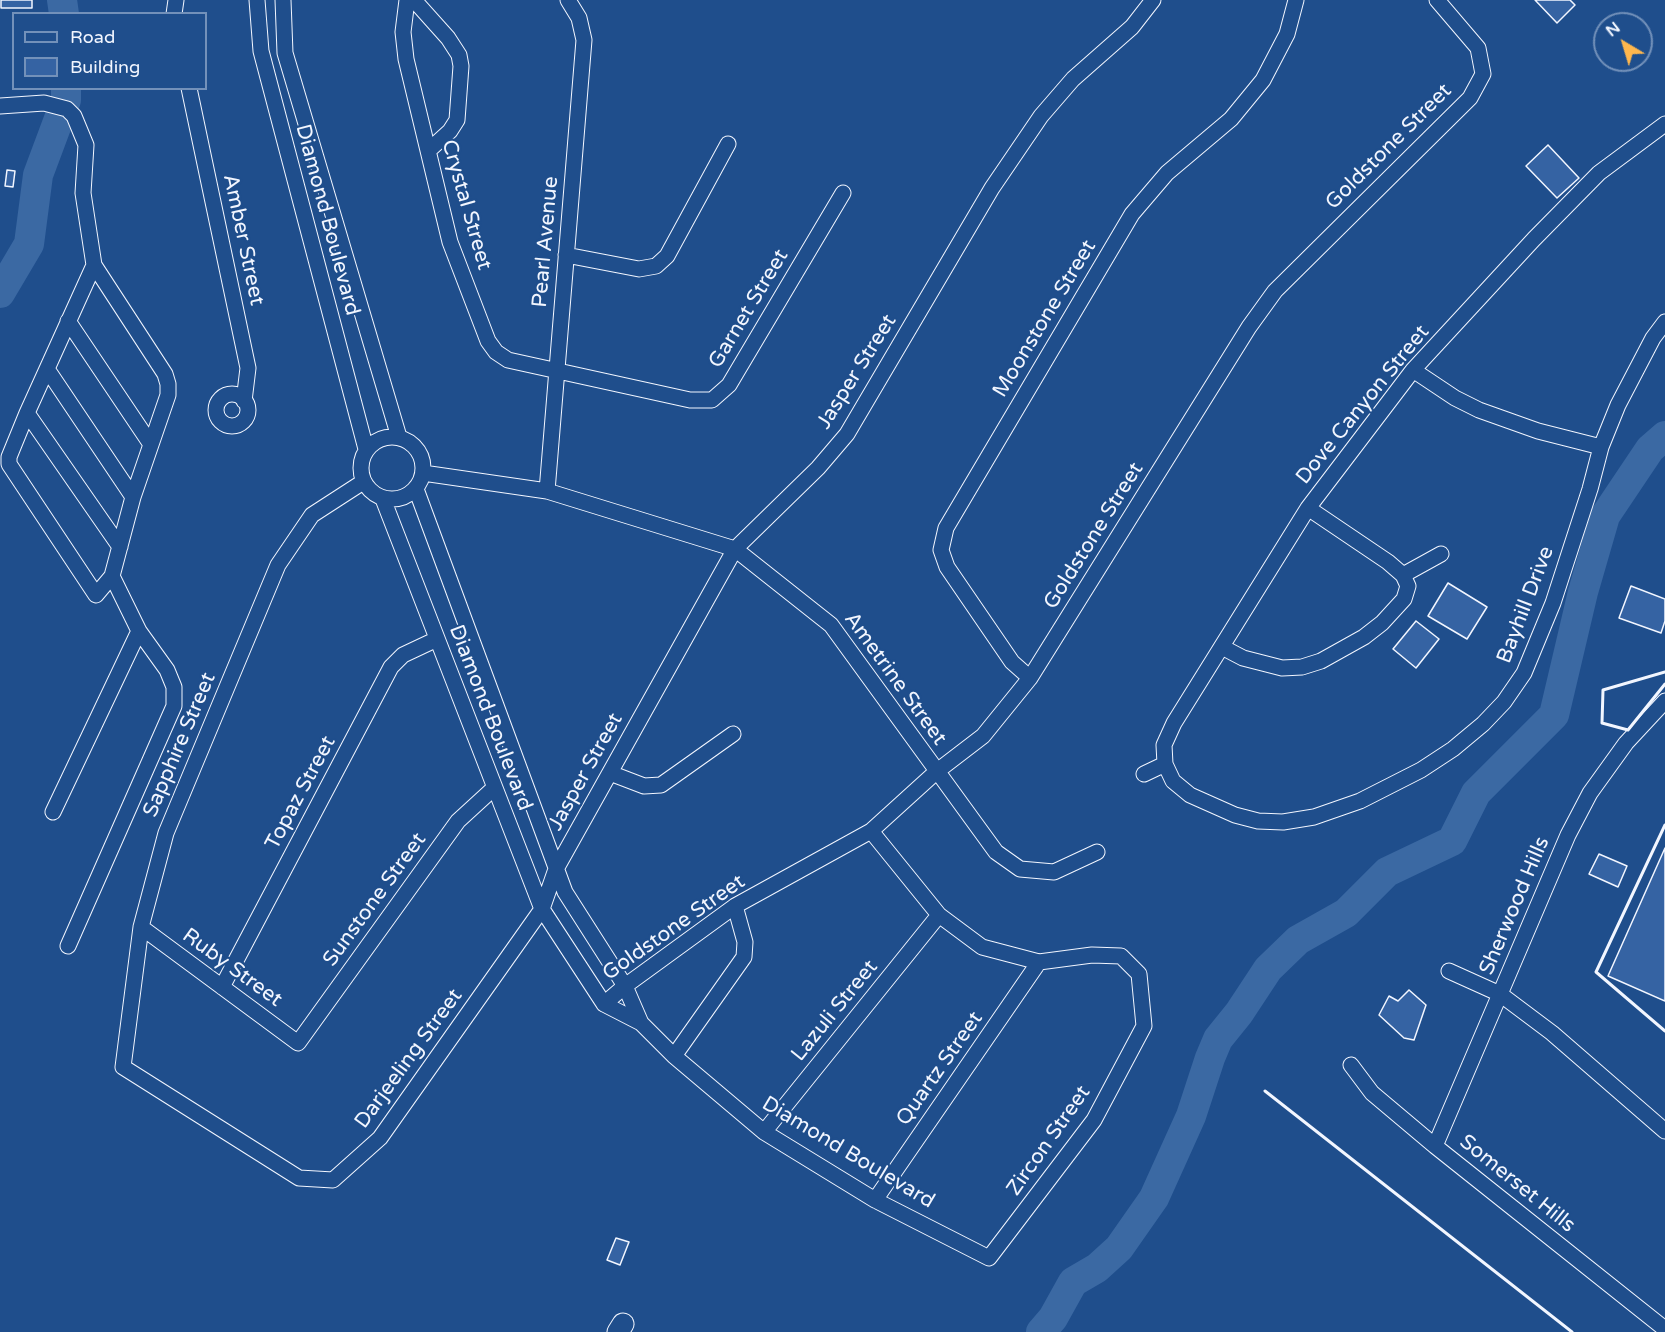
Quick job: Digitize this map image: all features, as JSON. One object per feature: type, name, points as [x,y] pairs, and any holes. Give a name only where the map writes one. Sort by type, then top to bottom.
[{"type":"street","name":"Diamond Boulevard","points":[[257,0],[261,51],[366,449]]},
{"type":"street","name":"Diamond Boulevard","points":[[283,0],[285,53],[399,437]]},
{"type":"street","name":"Crystal Street","points":[[407,0],[403,32],[406,58],[428,151],[450,242],[488,341],[496,352],[508,360],[556,372]]},
{"type":"street","points":[[414,0],[448,38],[459,55],[461,66],[457,120],[450,131],[428,151]]},
{"type":"street","name":"Pearl Avenue","points":[[547,491],[584,40],[579,18],[568,0]]},
{"type":"street","name":"Jasper Street","points":[[556,869],[735,549],[818,468],[847,434],[992,188],[1041,116],[1073,80],[1132,27],[1154,0]]},
{"type":"street","name":"Moonstone Street","points":[[1030,678],[1012,662],[947,567],[941,550],[946,528],[1132,214],[1167,173],[1231,119],[1263,80],[1287,34],[1296,0]]},
{"type":"street","name":"Goldstone Street","points":[[604,1004],[625,986],[735,906],[871,831],[936,772],[983,736],[1030,678],[1249,327],[1275,291],[1470,98],[1483,74],[1478,48],[1437,0]]},
{"type":"street","name":"Amber Street","points":[[189,90],[248,368],[244,401]]},
{"type":"street","points":[[0,106],[44,103],[67,109],[74,116],[86,145],[83,193],[94,265],[165,374],[168,384],[168,394],[133,497],[112,576],[96,595],[9,464],[9,457],[27,413],[94,265]]},
{"type":"street","name":"Dove Canyon Street","points":[[1165,764],[1164,745],[1174,723],[1308,508],[1413,370],[1534,239],[1599,173],[1665,124]]},
{"type":"street","points":[[566,255],[639,269],[656,266],[667,256],[728,144]]},
{"type":"street","name":"Garnet Street","points":[[556,372],[690,400],[712,400],[729,385],[843,193]]},
{"type":"street","points":[[68,321],[150,443]]},
{"type":"street","name":"Bayhill Drive","points":[[1165,764],[1173,781],[1190,795],[1235,816],[1258,821],[1283,822],[1314,817],[1360,801],[1421,770],[1453,749],[1483,724],[1504,702],[1524,673],[1553,603],[1590,489],[1601,447],[1634,373],[1653,338],[1665,322]]},
{"type":"street","points":[[47,369],[133,497]]},
{"type":"street","points":[[1413,370],[1455,398],[1479,410],[1538,431],[1601,447]]},
{"type":"street","points":[[27,413],[120,547]]},
{"type":"street","points":[[399,437],[415,447],[420,454],[423,473],[416,489],[400,499],[383,499],[368,489],[363,482],[360,465],[366,449],[380,439],[399,437]]},
{"type":"street","name":"Ametrine Street","points":[[423,473],[547,491],[735,549],[831,625],[996,852],[1020,869],[1054,872],[1097,852]]},
{"type":"street","name":"Sapphire Street","points":[[123,1067],[141,927],[166,833],[278,565],[312,515],[363,482]]},
{"type":"street","name":"Diamond Boulevard","points":[[416,489],[565,892],[625,986],[641,1023]]},
{"type":"street","name":"Diamond Boulevard","points":[[383,499],[542,909],[604,1004],[641,1023],[674,1056],[765,1132],[875,1200],[989,1258]]},
{"type":"street","points":[[1222,647],[1243,658],[1282,668],[1302,667],[1321,661],[1364,637],[1382,623],[1404,599],[1408,586],[1403,576],[1388,562],[1308,508]]},
{"type":"street","points":[[1403,576],[1441,554]]},
{"type":"street","points":[[68,946],[174,706],[174,687],[168,669],[139,631],[112,576]]},
{"type":"street","points":[[53,812],[139,631]]},
{"type":"street","name":"Topaz Street","points":[[222,987],[391,667],[403,655],[437,639]]},
{"type":"street","name":"Sherwood Hills","points":[[1435,1146],[1568,835],[1590,793],[1626,743],[1665,701]]},
{"type":"street","points":[[610,773],[644,786],[661,785],[733,734]]},
{"type":"street","points":[[1144,774],[1165,764]]},
{"type":"street","name":"Sunstone Street","points":[[298,1043],[458,821],[494,788]]},
{"type":"street","points":[[871,831],[939,915],[982,947],[1039,962]]},
{"type":"street","name":"Darjeeling Street","points":[[123,1067],[299,1178],[333,1180],[380,1138],[542,909],[556,869]]},
{"type":"street","points":[[674,1056],[744,957],[745,942],[735,906]]},
{"type":"street","name":"Lazuli Street","points":[[765,1132],[939,915]]},
{"type":"street","name":"Ruby Street","points":[[141,927],[298,1043]]},
{"type":"street","name":"Zircon Street","points":[[989,1258],[1094,1120],[1144,1026],[1139,974],[1121,956],[1092,955],[1039,962]]},
{"type":"street","name":"Quartz Street","points":[[875,1200],[1039,962]]},
{"type":"street","points":[[1449,970],[1500,994],[1552,1033],[1665,1131]]},
{"type":"street","name":"Somerset Hills","points":[[1351,1065],[1372,1093],[1435,1146],[1665,1329]]},
{"type":"building","points":[[1,0],[32,0],[32,8],[1,8]]},
{"type":"building","points":[[1535,0],[1570,0],[1575,5],[1557,23]]},
{"type":"building","points":[[1548,145],[1579,178],[1557,198],[1526,166]]},
{"type":"building","points":[[7,170],[15,171],[13,187],[5,186]]},
{"type":"building","points":[[1448,583],[1487,607],[1467,639],[1428,616]]},
{"type":"building","points":[[1631,586],[1665,599],[1665,621],[1661,633],[1619,618]]},
{"type":"building","points":[[1416,621],[1439,639],[1416,668],[1393,649]]},
{"type":"building","points":[[1665,848],[1665,1001],[1608,976]]},
{"type":"building","points":[[1599,854],[1627,866],[1618,887],[1589,874]]},
{"type":"building","points":[[1409,990],[1426,1005],[1414,1040],[1404,1038],[1379,1015],[1389,996],[1398,1001]]},
{"type":"building","points":[[616,1238],[629,1242],[620,1265],[607,1260]]},
{"type":"waterway","points":[[62,0],[64,12]]},
{"type":"waterway","points":[[0,293],[29,244],[38,175],[66,100],[66,90]]},
{"type":"waterway","points":[[1041,1332],[1053,1318],[1073,1282],[1097,1268],[1119,1248],[1154,1198],[1191,1116],[1218,1039],[1239,1013],[1268,969],[1298,940],[1346,913],[1387,872],[1452,841],[1476,793],[1554,715],[1583,592],[1605,516],[1650,449],[1665,436]]},
{"type":"wall","points":[[1665,672],[1603,690],[1602,723],[1628,730],[1665,684]]},
{"type":"wall","points":[[1665,825],[1596,972],[1665,1031]]},
{"type":"wall","points":[[1265,1091],[1572,1332]]}]
